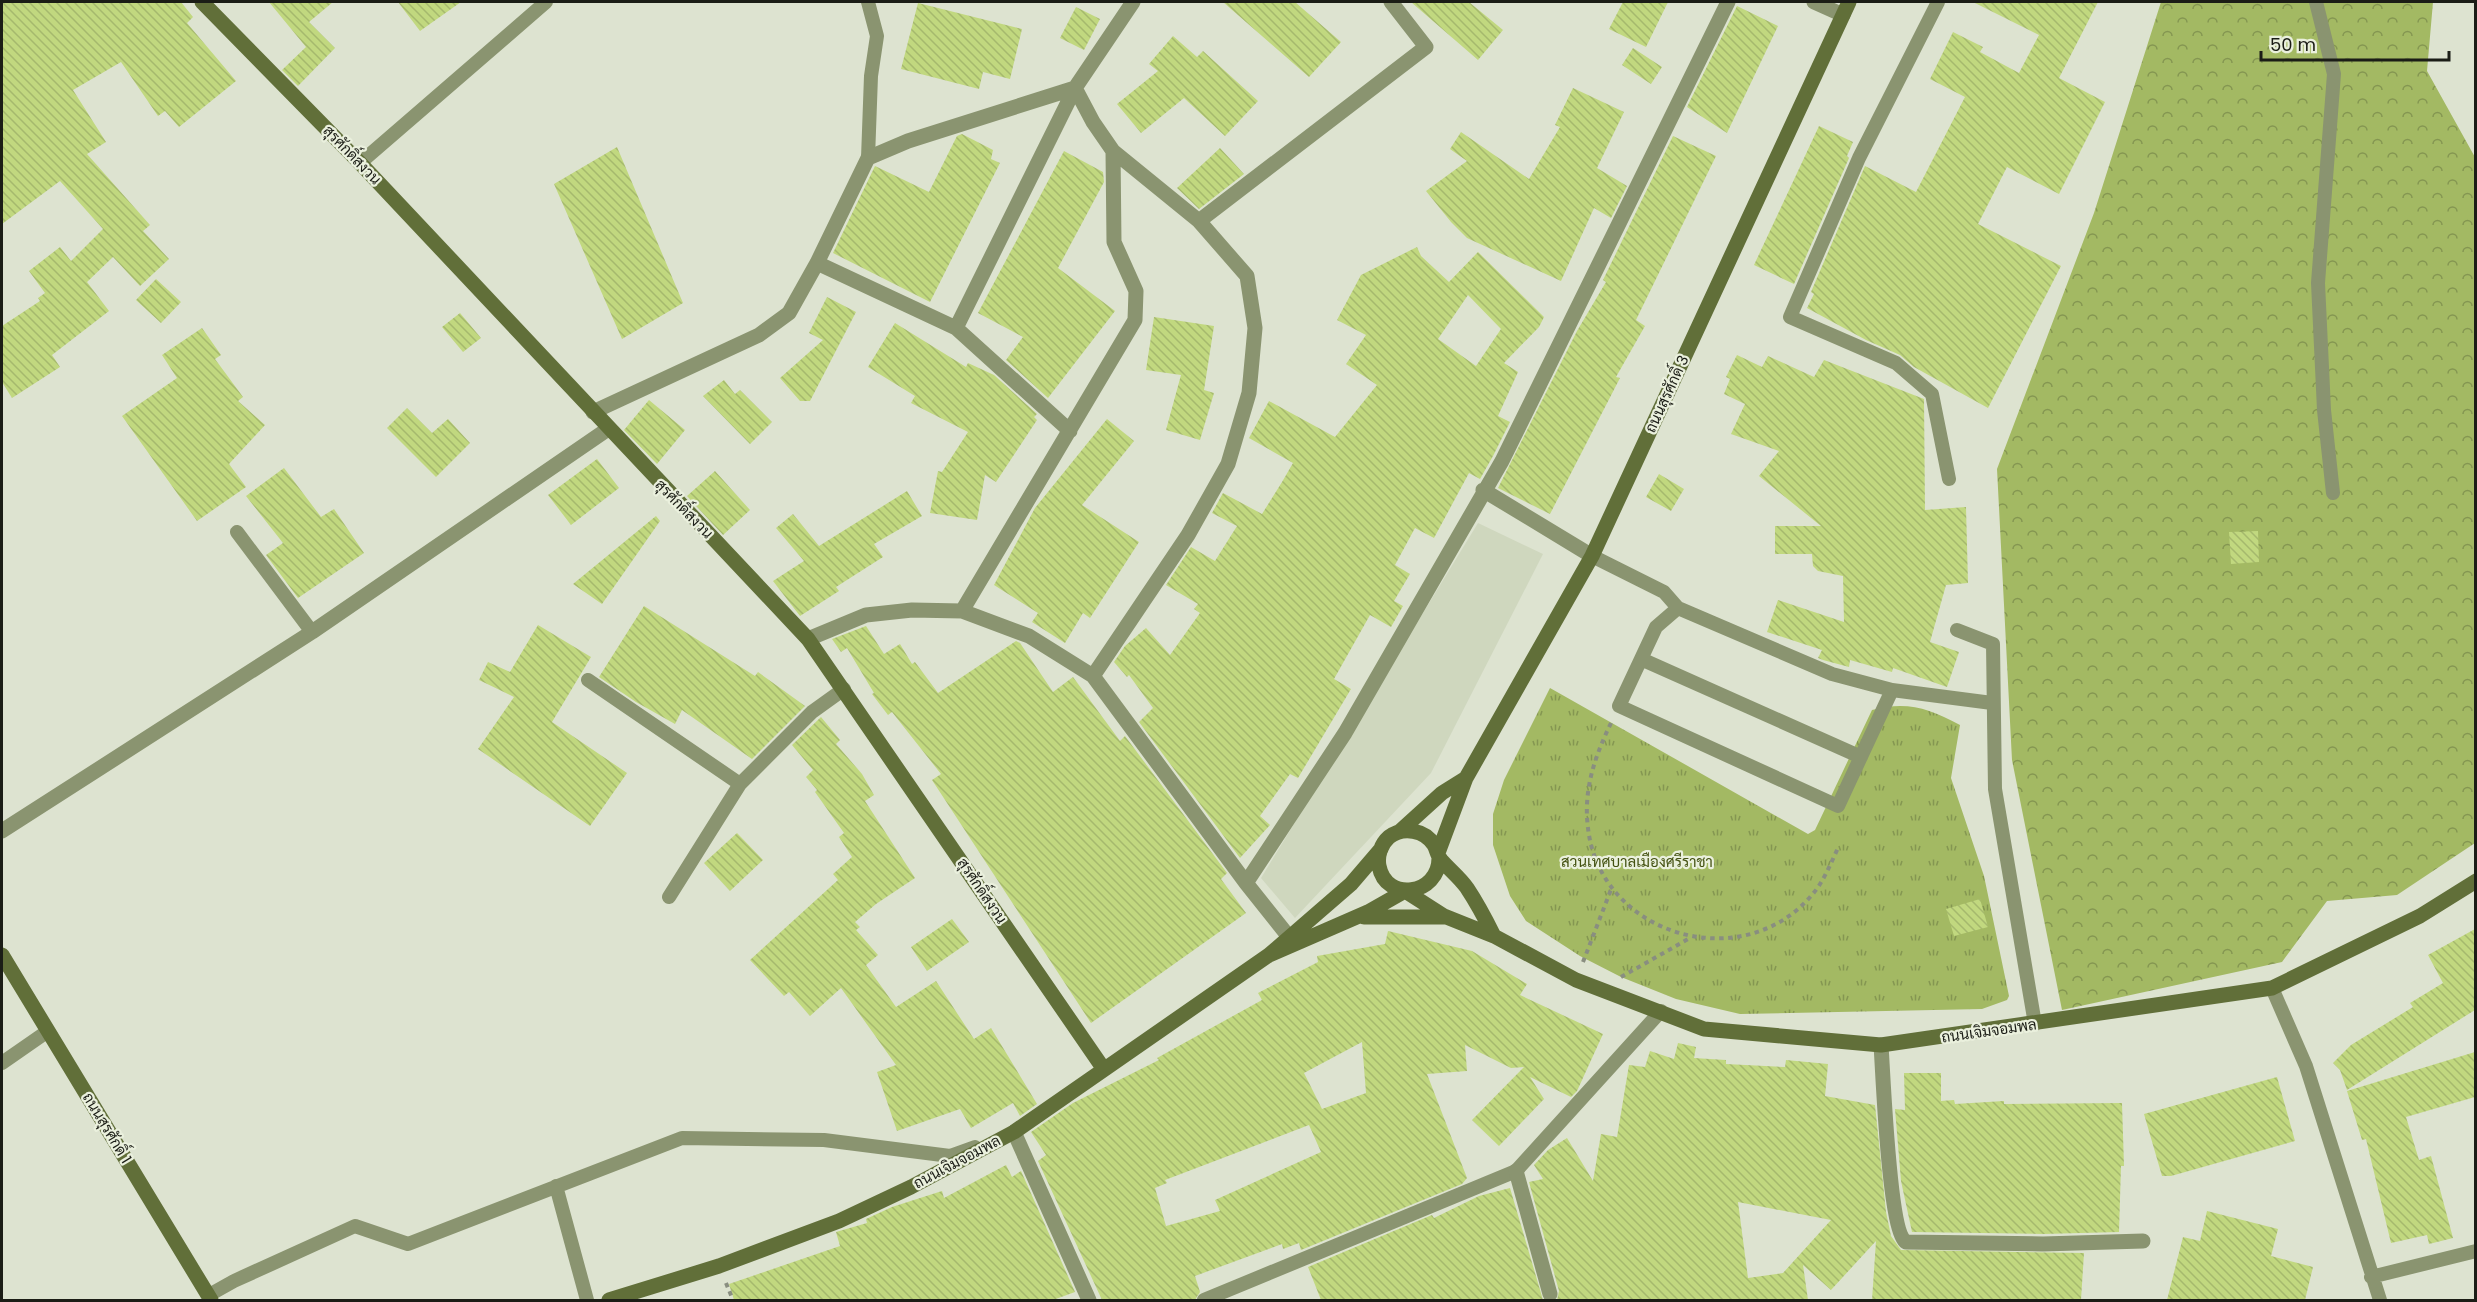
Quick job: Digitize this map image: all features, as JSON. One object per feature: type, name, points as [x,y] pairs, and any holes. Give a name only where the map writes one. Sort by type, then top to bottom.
[{"type":"main road","name":"สุรศักดิ์สงวน","points":[[202,2],[360,163],[808,639],[1103,1068]]},
{"type":"main road","name":"ถนนสุรศักดิ์ 3","points":[[1438,856],[1466,778],[1592,556],[1846,8]]},
{"type":"main road","name":"ถนนสุรศักดิ์ 3","points":[[1399,832],[1442,793],[1466,778]]},
{"type":"main road","points":[[1438,856],[1437,873],[1431,881],[1415,891],[1395,888],[1381,874],[1378,864],[1381,849],[1390,837],[1399,832],[1409,830],[1427,837],[1438,856],[1466,886],[1494,936]]},
{"type":"main road","name":"ถนนเจิมจอมพล","points":[[609,1300],[719,1266],[839,1221],[912,1187],[1014,1132],[1103,1068],[1269,955],[1351,884],[1381,849]]},
{"type":"main road","name":"ถนนเจิมจอมพล","points":[[1269,955],[1354,918],[1406,891],[1448,917],[1494,936],[1576,980],[1602,988],[1704,1029],[1881,1045],[2272,988],[2420,916],[2475,881]]},
{"type":"main road","points":[[1354,918],[1448,917]]},
{"type":"main road","name":"ถนนสุรศักดิ์ 1","points":[[2,955],[210,1298]]},
{"type":"street","points":[[956,328],[1076,88],[1133,2]]},
{"type":"street","points":[[1199,221],[1426,47],[1391,2]]},
{"type":"street","points":[[1246,883],[1345,733],[1483,490],[1502,461],[1728,2]]},
{"type":"street","points":[[1814,2],[1846,8]]},
{"type":"street","points":[[593,412],[759,335],[789,313],[817,263],[868,158],[908,141],[1076,88]]},
{"type":"street","points":[[1076,88],[1093,122],[1113,152],[1199,221],[1247,276],[1255,328],[1249,393],[1228,464],[1188,535],[1093,676]]},
{"type":"street","points":[[962,611],[1135,320],[1136,291],[1114,242],[1113,152]]},
{"type":"street","points":[[817,263],[956,328],[1070,431]]},
{"type":"street","points":[[2,831],[312,632],[608,429]]},
{"type":"street","points":[[1483,490],[1592,556]]},
{"type":"street","points":[[808,639],[866,615],[912,610],[962,611],[1029,636],[1093,676],[1246,883],[1289,937]]},
{"type":"street","points":[[1881,1045],[1890,1175],[1897,1228],[1906,1242],[1943,1244],[2143,1241]]},
{"type":"street","points":[[1014,1132],[1089,1300]]},
{"type":"street","points":[[1516,1171],[1550,1294]]},
{"type":"lane","points":[[360,163],[546,2]]},
{"type":"lane","points":[[868,2],[877,36],[871,76],[868,158]]},
{"type":"lane","points":[[1938,2],[1859,158],[1790,317],[1896,363],[1932,394],[1949,479]]},
{"type":"lane","points":[[2316,2],[2334,74],[2318,283],[2324,410],[2333,493]]},
{"type":"lane","points":[[237,532],[312,632]]},
{"type":"lane","points":[[1592,556],[1664,592],[1678,608],[1832,674],[1892,690],[1992,703]]},
{"type":"lane","points":[[1678,608],[1656,627],[1619,706],[1838,806],[1892,690]]},
{"type":"lane","points":[[1957,630],[1993,644],[1992,703],[1995,789],[2035,1024]]},
{"type":"lane","points":[[1641,659],[1861,757]]},
{"type":"lane","points":[[588,680],[740,784]]},
{"type":"lane","points":[[669,897],[740,784],[812,712],[843,689]]},
{"type":"lane","points":[[2272,988],[2306,1066],[2380,1300]]},
{"type":"lane","points":[[1204,1300],[1516,1171],[1661,1011]]},
{"type":"lane","points":[[2,1063],[48,1031]]},
{"type":"lane","points":[[210,1298],[234,1281],[355,1226],[408,1244],[682,1138],[825,1140],[950,1156],[1014,1132]]},
{"type":"lane","points":[[556,1186],[587,1300]]},
{"type":"lane","points":[[2371,1277],[2475,1251]]},
{"type":"path","points":[[1619,706],[1593,764],[1587,798],[1588,830],[1596,861],[1612,887],[1636,912],[1660,927],[1691,938],[1730,939],[1763,931],[1789,917],[1812,896],[1838,848]]},
{"type":"path","points":[[1576,980],[1612,887]]},
{"type":"path","points":[[1602,988],[1691,938]]},
{"type":"shaded area","points":[[1478,523],[1543,554],[1431,773],[1295,918],[1261,878]]},
{"type":"green space","points":[[2161,2],[2433,2],[2427,71],[2476,159],[2475,843],[2397,895],[2327,901],[2282,962],[2062,1010],[2012,760],[1997,469],[2094,213]]},
{"type":"green space","name":"สวนเทศบาลเมืองศรีราชา","points":[[1550,688],[1808,834],[1815,830],[1872,710],[1907,706],[1927,710],[1960,725],[1951,778],[1984,876],[2009,996],[2007,1000],[1982,1009],[1740,1014],[1676,999],[1621,977],[1580,956],[1526,921],[1510,896],[1493,845],[1493,814],[1504,780]]},
{"type":"building","points":[[2,2],[181,2],[193,17],[187,23],[236,81],[179,127],[165,111],[158,116],[121,62],[73,90],[106,142],[87,154],[150,225],[143,231],[169,259],[140,286],[113,257],[87,282],[109,311],[52,355],[60,367],[12,398],[2,382],[2,326],[40,301],[38,298],[45,293],[29,271],[60,247],[71,261],[103,229],[60,181],[2,224]]},
{"type":"building","points":[[269,2],[333,2],[309,22],[335,48],[298,86],[282,70],[306,47]]},
{"type":"building","points":[[398,2],[461,2],[420,31]]},
{"type":"building","points":[[1223,2],[1295,2],[1341,42],[1309,77]]},
{"type":"building","points":[[1411,2],[1469,2],[1503,30],[1478,60]]},
{"type":"building","points":[[1623,2],[1668,2],[1646,47],[1609,29]]},
{"type":"building","points":[[1973,2],[2098,2],[2059,78],[2105,102],[2059,194],[2007,167],[1978,224],[2061,266],[1988,408],[1914,367],[1900,355],[1866,340],[1807,308],[1814,294],[1811,292],[1865,166],[1916,192],[1965,97],[1930,79],[1953,32],[1983,47],[1980,52],[2019,73],[2039,35]]},
{"type":"building","points":[[918,3],[1022,29],[1010,79],[983,72],[979,89],[901,69]]},
{"type":"building","points":[[1737,6],[1778,26],[1727,133],[1687,107]]},
{"type":"building","points":[[1076,7],[1100,19],[1084,50],[1060,38]]},
{"type":"building","points":[[1173,36],[1197,57],[1203,51],[1258,101],[1225,136],[1184,98],[1141,133],[1117,104],[1158,71],[1149,64]]},
{"type":"building","points":[[1633,48],[1662,67],[1651,84],[1622,65]]},
{"type":"building","points":[[1573,88],[1624,112],[1597,168],[1627,186],[1611,218],[1594,208],[1561,281],[1467,238],[1426,191],[1467,161],[1450,149],[1461,132],[1529,179],[1560,127],[1555,125]]},
{"type":"building","points":[[1819,126],[1853,142],[1847,156],[1849,158],[1794,284],[1754,265]]},
{"type":"building","points":[[962,134],[993,150],[991,159],[1000,163],[930,302],[833,253],[875,166],[929,192],[957,136]]},
{"type":"building","points":[[1673,136],[1716,156],[1636,320],[1645,326],[1616,377],[1620,378],[1550,514],[1498,488],[1577,331],[1606,282],[1603,280]]},
{"type":"building","points":[[617,147],[683,303],[622,339],[554,184]]},
{"type":"building","points":[[1220,148],[1244,174],[1199,209],[1177,188]]},
{"type":"building","points":[[1064,151],[1103,172],[1104,182],[1058,268],[1115,311],[1048,398],[1006,360],[1023,337],[978,313]]},
{"type":"building","points":[[1417,247],[1421,256],[1449,282],[1478,252],[1544,317],[1539,327],[1504,363],[1518,372],[1498,416],[1510,422],[1493,456],[1480,479],[1469,473],[1434,538],[1415,528],[1395,565],[1410,574],[1394,601],[1403,606],[1391,627],[1370,615],[1334,679],[1351,689],[1298,778],[1290,774],[1260,816],[1270,825],[1240,858],[1139,722],[1153,708],[1129,675],[1127,677],[1114,662],[1125,646],[1146,628],[1170,655],[1200,613],[1194,609],[1198,604],[1166,585],[1191,547],[1215,561],[1237,526],[1212,513],[1223,493],[1262,514],[1282,482],[1293,463],[1249,438],[1269,401],[1335,437],[1377,385],[1346,364],[1366,335],[1337,320],[1361,275]],"holes":[[[1468,295],[1501,329],[1476,366],[1438,339]]]},
{"type":"building","points":[[156,279],[181,302],[161,323],[136,300]]},
{"type":"building","points":[[827,297],[856,312],[810,401],[800,401],[780,378],[823,340],[809,333]]},
{"type":"building","points":[[460,313],[481,338],[463,352],[442,327]]},
{"type":"building","points":[[1154,317],[1214,326],[1204,390],[1214,393],[1200,440],[1166,430],[1181,375],[1146,370]]},
{"type":"building","points":[[895,323],[966,367],[968,363],[994,375],[1037,414],[1034,417],[1037,420],[996,482],[985,475],[977,520],[930,513],[938,471],[942,472],[968,432],[911,403],[915,396],[868,367]]},
{"type":"building","points":[[202,328],[221,355],[215,359],[243,397],[238,401],[265,425],[229,464],[246,487],[197,521],[122,416],[177,378],[162,355]]},
{"type":"building","points":[[1737,355],[1762,367],[1768,356],[1814,377],[1824,360],[1924,399],[1925,510],[1966,507],[1968,583],[1946,585],[1930,642],[1959,652],[1947,687],[1893,668],[1892,672],[1850,660],[1849,667],[1823,660],[1818,658],[1822,650],[1767,632],[1778,600],[1844,622],[1843,576],[1818,571],[1813,566],[1812,554],[1775,554],[1775,526],[1821,526],[1759,476],[1779,451],[1731,434],[1745,404],[1724,394],[1730,379],[1726,377]]},
{"type":"building","points":[[724,380],[735,394],[740,390],[772,422],[750,444],[703,396]]},
{"type":"building","points":[[649,400],[685,430],[657,464],[624,430]]},
{"type":"building","points":[[407,408],[432,433],[448,419],[470,443],[436,477],[387,428]]},
{"type":"building","points":[[1107,419],[1134,441],[1082,505],[1139,542],[1090,618],[1083,613],[1065,643],[1032,622],[1038,613],[994,585],[1035,508]]},
{"type":"building","points":[[597,459],[619,488],[571,525],[548,495]]},
{"type":"building","points":[[284,468],[321,517],[334,509],[364,553],[298,598],[266,555],[283,543],[246,496]]},
{"type":"building","points":[[715,471],[750,510],[723,535],[687,496]]},
{"type":"building","points":[[1659,474],[1684,489],[1671,511],[1646,497]]},
{"type":"building","points":[[907,491],[922,516],[874,544],[883,557],[836,587],[839,591],[800,616],[773,581],[804,561],[776,528],[793,514],[819,546]]},
{"type":"building","points":[[656,516],[660,521],[602,604],[573,584]]},
{"type":"building","points":[[2258,531],[2259,562],[2231,564],[2229,532]]},
{"type":"building","points":[[644,606],[755,676],[758,672],[805,706],[752,759],[682,710],[675,724],[636,702],[599,677]]},
{"type":"building","points":[[538,625],[591,657],[552,722],[627,773],[590,826],[478,749],[514,697],[479,680],[488,662],[510,672]]},
{"type":"building","points":[[866,626],[884,654],[900,644],[912,664],[915,662],[938,693],[1016,641],[1020,643],[1053,692],[1073,677],[1120,741],[1125,736],[1227,873],[1221,879],[1246,913],[1091,1023],[932,780],[941,774],[892,712],[888,715],[872,694],[874,693],[847,648],[841,652],[832,639]]},
{"type":"building","points":[[821,717],[840,740],[836,744],[862,774],[874,795],[865,801],[915,878],[876,904],[855,922],[860,927],[856,930],[878,955],[866,965],[896,1007],[936,981],[974,1039],[991,1028],[1037,1104],[1020,1116],[1013,1103],[971,1128],[960,1109],[897,1131],[877,1072],[896,1065],[841,988],[810,1016],[789,992],[784,996],[750,960],[838,880],[833,874],[852,857],[839,837],[844,833],[815,792],[817,790],[806,777],[813,770],[792,745]]},
{"type":"building","points":[[737,833],[763,860],[730,891],[704,863]]},
{"type":"building","points":[[1980,899],[1988,927],[1954,936],[1946,909]]},
{"type":"building","points":[[952,919],[969,942],[927,971],[911,947]]},
{"type":"building","points":[[2475,929],[2475,1010],[2347,1090],[2340,1070],[2333,1063],[2351,1045],[2413,1007],[2410,1003],[2443,983],[2428,955]]},
{"type":"building","points":[[1388,931],[1472,951],[1527,984],[1520,995],[1603,1034],[1577,1091],[1571,1097],[1530,1077],[1544,1099],[1499,1146],[1472,1120],[1524,1067],[1511,1068],[1465,1045],[1467,1071],[1427,1074],[1467,1178],[1462,1184],[1301,1250],[1299,1243],[1283,1249],[1282,1244],[1195,1276],[1200,1292],[1195,1300],[1102,1300],[1038,1161],[1046,1155],[1031,1132],[1073,1103],[1159,1060],[1157,1058],[1262,1000],[1258,993],[1318,962],[1317,956],[1385,944]],"holes":[[[1362,1042],[1366,1093],[1322,1109],[1304,1073]],[[1309,1125],[1321,1152],[1215,1200],[1220,1211],[1166,1226],[1155,1188],[1167,1183],[1165,1180]]]},
{"type":"building","points":[[1678,1043],[1696,1047],[1694,1058],[1726,1060],[1726,1064],[1785,1067],[1786,1060],[1828,1064],[1825,1096],[1875,1105],[1886,1212],[1891,1236],[1901,1250],[2084,1253],[2081,1300],[1872,1300],[1876,1241],[1831,1290],[1803,1265],[1808,1300],[1557,1300],[1559,1291],[1529,1182],[1543,1179],[1534,1165],[1548,1150],[1567,1138],[1593,1181],[1601,1134],[1617,1137],[1629,1065],[1645,1067],[1650,1051],[1674,1059]],"holes":[[[1738,1202],[1831,1220],[1783,1273],[1748,1278]]]},
{"type":"building","points":[[2475,1052],[2475,1097],[2406,1117],[2419,1160],[2431,1156],[2453,1238],[2429,1244],[2427,1235],[2391,1243],[2366,1139],[2362,1140],[2347,1091]]},
{"type":"building","points":[[1904,1073],[1941,1073],[1941,1101],[1954,1100],[1955,1104],[2004,1101],[2004,1104],[2122,1103],[2124,1166],[2121,1166],[2119,1232],[2043,1234],[1912,1232],[1901,1181],[1895,1109],[1905,1110]]},
{"type":"building","points":[[2277,1077],[2295,1141],[2171,1176],[2162,1176],[2144,1114]]},
{"type":"building","points":[[1006,1165],[1012,1177],[1021,1171],[1075,1292],[1053,1300],[734,1300],[729,1284],[840,1246],[836,1232],[867,1223],[866,1219],[892,1207],[942,1191],[944,1198]]},
{"type":"building","points":[[1510,1188],[1543,1300],[1321,1300],[1308,1267],[1432,1215],[1434,1218],[1479,1196]]},
{"type":"building","points":[[2207,1211],[2278,1229],[2271,1256],[2313,1267],[2305,1300],[2167,1300],[2183,1237],[2200,1241]]}]
